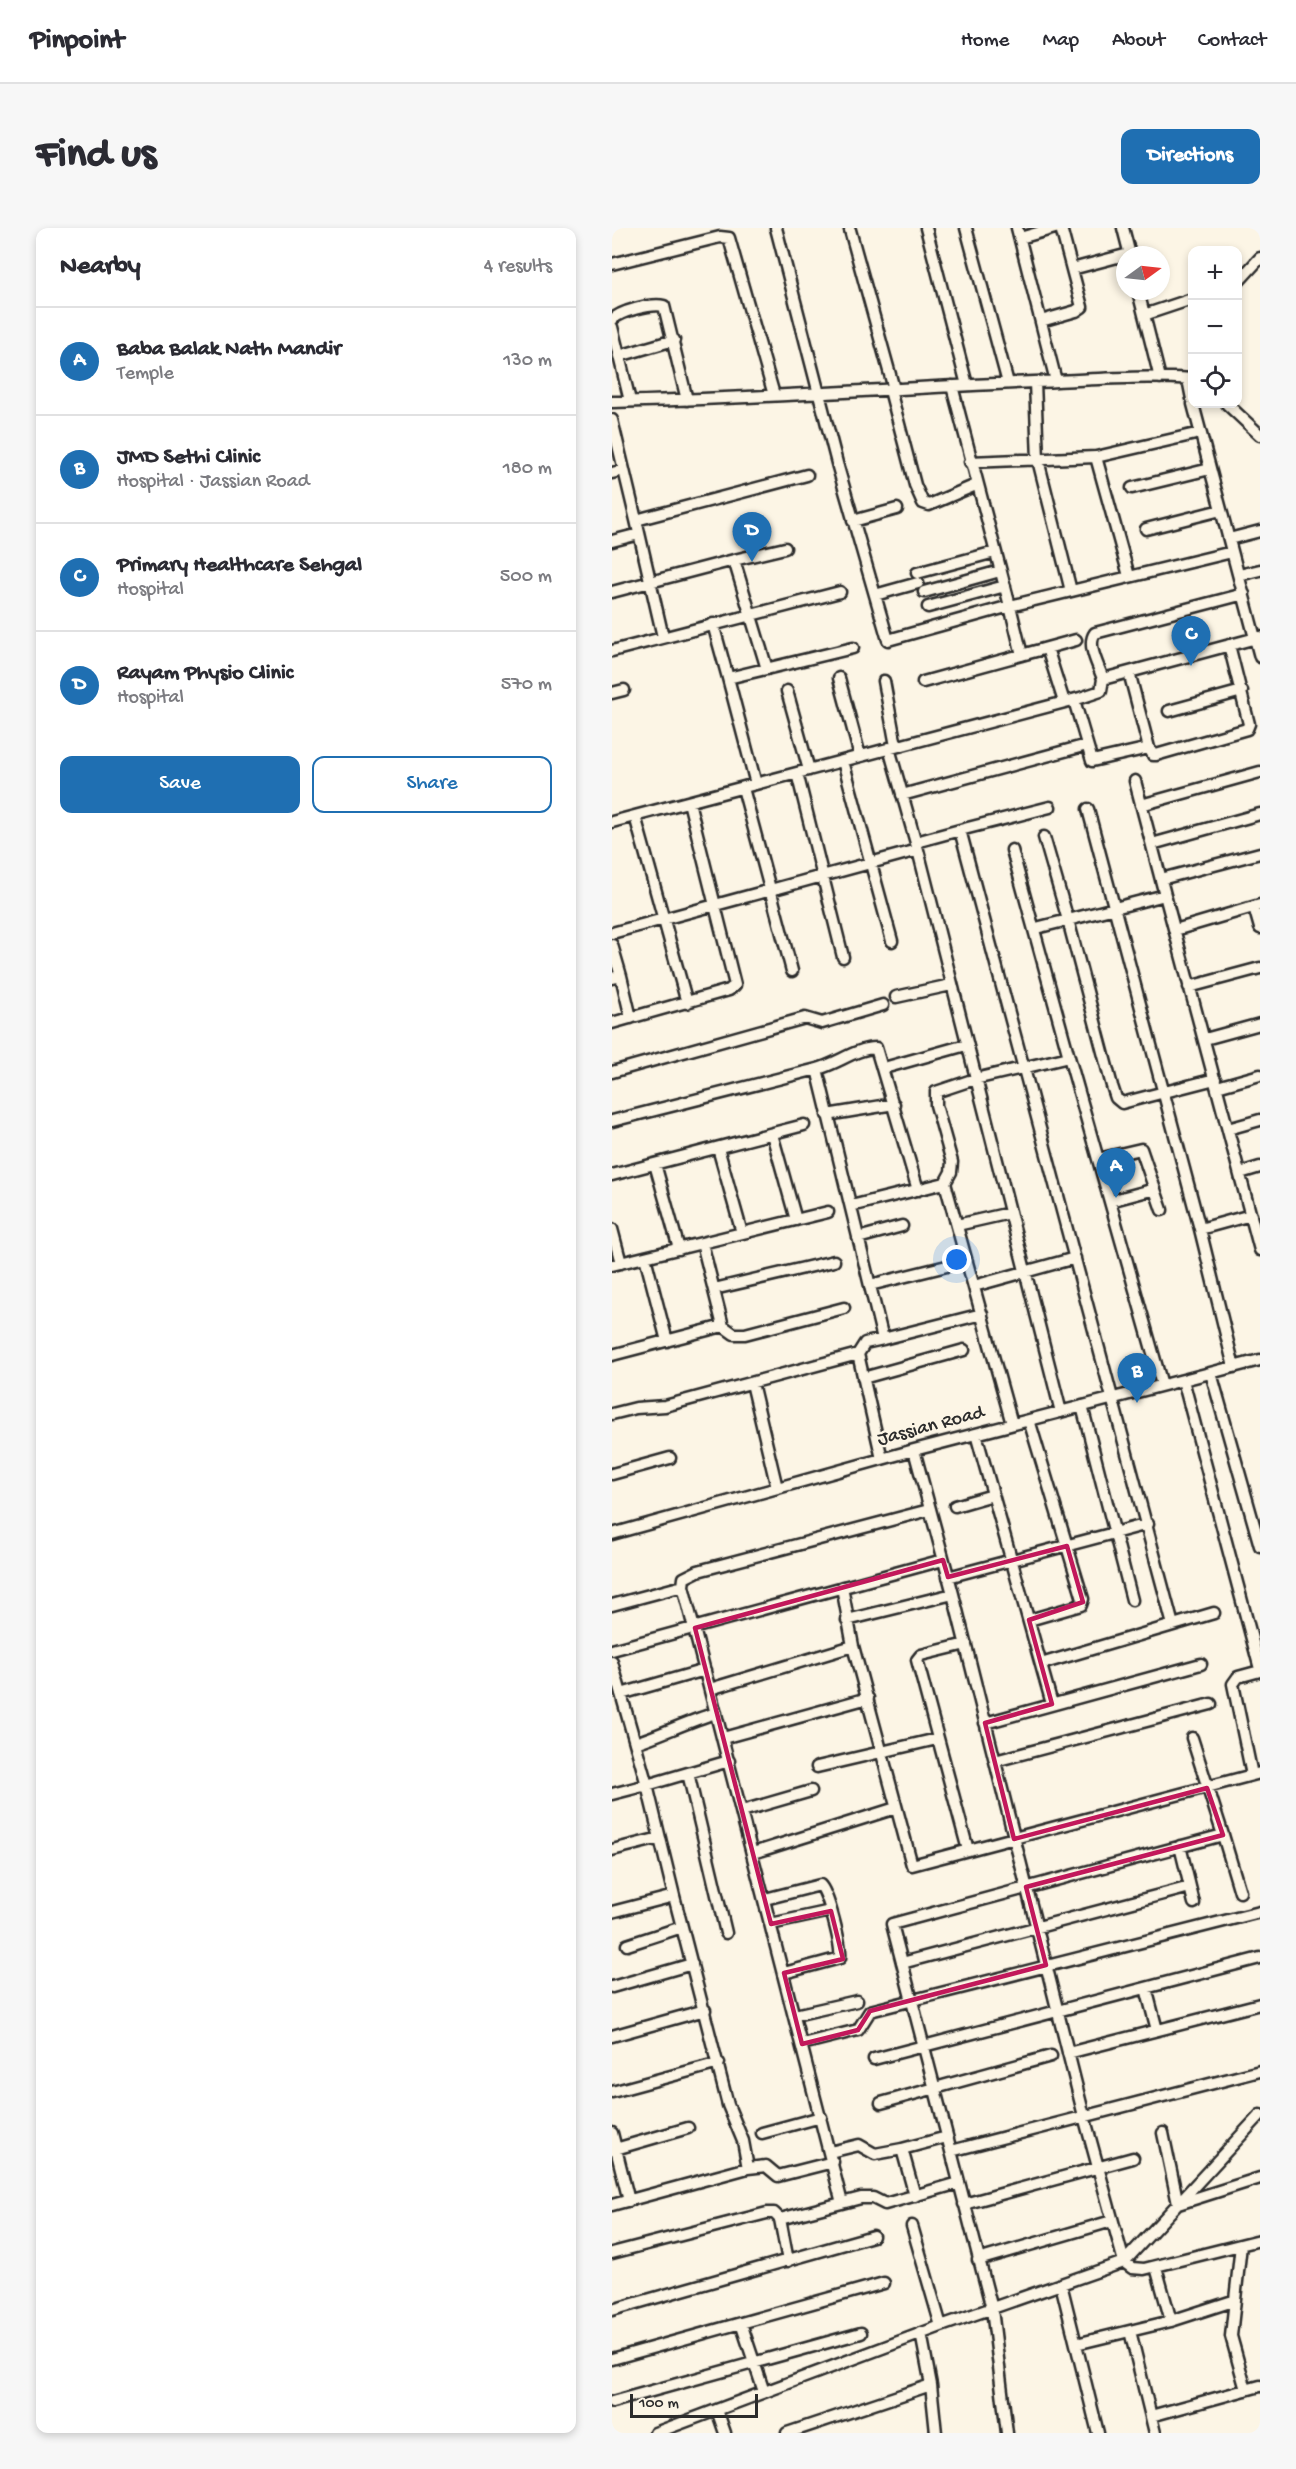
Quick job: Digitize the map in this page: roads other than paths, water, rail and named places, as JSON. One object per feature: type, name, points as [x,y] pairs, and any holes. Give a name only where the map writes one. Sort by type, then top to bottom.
[{"type":"street","points":[[776,228],[853,521],[888,640],[1010,606],[1232,552]]},
{"type":"street","points":[[926,228],[967,385]]},
{"type":"street","points":[[966,228],[1008,383]]},
{"type":"street","points":[[1055,228],[1019,233],[1056,381]]},
{"type":"street","points":[[1041,321],[1076,311],[1082,307],[1061,228]]},
{"type":"street","points":[[1123,228],[1126,246]]},
{"type":"street","points":[[850,230],[915,485],[923,503],[929,505],[976,484]]},
{"type":"street","points":[[612,264],[720,237],[729,238],[774,395]]},
{"type":"street","points":[[1072,269],[1116,258]]},
{"type":"street","points":[[1242,278],[1260,258]]},
{"type":"street","points":[[1140,300],[1160,378]]},
{"type":"street","points":[[1144,315],[1189,300]]},
{"type":"street","points":[[612,320],[620,315],[661,304],[667,309],[687,400]]},
{"type":"street","points":[[612,327],[630,401]]},
{"type":"street","points":[[619,356],[674,340]]},
{"type":"street","points":[[612,402],[1056,381],[1188,379]]},
{"type":"street","points":[[1035,382],[1038,460],[1071,591]]},
{"type":"street","points":[[952,386],[1022,655]]},
{"type":"street","points":[[1195,408],[1232,552],[1258,638],[1260,657]]},
{"type":"street","points":[[1231,408],[1260,435]]},
{"type":"street","points":[[612,420],[663,637]]},
{"type":"street","points":[[970,462],[1096,457],[1200,433]]},
{"type":"street","points":[[1096,457],[1129,576]]},
{"type":"street","points":[[1132,488],[1210,469]]},
{"type":"street","points":[[612,473],[624,470]]},
{"type":"street","points":[[636,520],[807,475]]},
{"type":"street","points":[[853,521],[897,509]]},
{"type":"street","points":[[1146,529],[1221,510]]},
{"type":"street","points":[[1229,539],[1260,531]]},
{"type":"street","points":[[612,541],[639,534]]},
{"type":"street","points":[[612,592],[785,548]]},
{"type":"street","points":[[919,583],[995,552]]},
{"type":"street","points":[[734,560],[767,669]]},
{"type":"street","points":[[1239,575],[1260,570]]},
{"type":"street","points":[[875,595],[919,583],[1000,571]]},
{"type":"street","points":[[928,607],[1005,586]]},
{"type":"street","points":[[612,651],[840,592]]},
{"type":"street","points":[[612,822],[1101,691],[1103,679],[1091,640],[1095,633],[1244,594]]},
{"type":"street","points":[[713,624],[756,784]]},
{"type":"street","points":[[1103,679],[1258,638]]},
{"type":"street","points":[[923,682],[1076,639]]},
{"type":"street","points":[[1128,672],[1149,748],[1153,755],[1156,755],[1247,729],[1249,724],[1242,691],[1229,645]]},
{"type":"street","points":[[728,678],[853,648]]},
{"type":"street","points":[[1047,648],[1091,760],[1095,762],[1149,748]]},
{"type":"street","points":[[839,678],[860,756]]},
{"type":"street","points":[[884,681],[902,795],[1061,1412]]},
{"type":"street","points":[[612,693],[624,690]]},
{"type":"street","points":[[787,691],[809,770]]},
{"type":"street","points":[[1169,711],[1242,691]]},
{"type":"street","points":[[902,795],[1087,745]]},
{"type":"street","points":[[843,761],[892,941]]},
{"type":"street","points":[[1141,805],[1260,772]]},
{"type":"street","points":[[797,773],[843,957]]},
{"type":"street","points":[[1135,781],[1189,987],[1255,1220],[1260,1250]]},
{"type":"street","points":[[743,788],[792,971]]},
{"type":"street","points":[[612,1023],[687,1003],[729,990],[735,985],[689,802]]},
{"type":"street","points":[[612,933],[870,863],[960,830],[1050,807]]},
{"type":"street","points":[[1088,809],[1162,1094],[1200,1229],[1234,1367]]},
{"type":"street","points":[[1152,844],[1260,814]]},
{"type":"street","points":[[635,816],[687,1003]]},
{"type":"street","points":[[960,830],[1112,1398],[1148,1524],[1173,1625]]},
{"type":"street","points":[[1044,837],[1116,1098],[1122,1103],[1260,1075]]},
{"type":"street","points":[[1012,850],[1036,928],[1069,1057],[1162,1386]]},
{"type":"street","points":[[1161,879],[1260,853]]},
{"type":"street","points":[[1036,928],[1165,895]]},
{"type":"street","points":[[1174,930],[1257,906],[1260,928]]},
{"type":"street","points":[[612,945],[616,977],[631,1018]]},
{"type":"street","points":[[1189,987],[1260,968]]},
{"type":"street","points":[[896,997],[951,985]]},
{"type":"street","points":[[612,1072],[805,1018],[822,1023],[884,1005]]},
{"type":"street","points":[[1205,1039],[1260,1024]]},
{"type":"street","points":[[884,1068],[966,1045]]},
{"type":"street","points":[[612,1121],[817,1069],[874,1048],[879,1052],[884,1068],[918,1190]]},
{"type":"street","points":[[1012,1424],[945,1183],[951,1172],[952,1162],[935,1095],[939,1090],[975,1079],[1069,1057]]},
{"type":"street","points":[[817,1069],[883,1339]]},
{"type":"street","points":[[827,1115],[894,1104]]},
{"type":"street","points":[[1228,1129],[1260,1120]]},
{"type":"street","points":[[612,1175],[804,1125]]},
{"type":"street","points":[[772,1134],[796,1220]]},
{"type":"street","points":[[718,1148],[742,1233]]},
{"type":"street","points":[[1098,1159],[1141,1149],[1162,1210]]},
{"type":"street","points":[[655,1164],[679,1249]]},
{"type":"street","points":[[1240,1173],[1260,1167]]},
{"type":"street","points":[[851,1206],[945,1183]]},
{"type":"street","points":[[1110,1201],[1155,1189]]},
{"type":"street","points":[[612,1229],[616,1264],[828,1212]]},
{"type":"street","points":[[957,1225],[1010,1213]]},
{"type":"street","points":[[1200,1229],[1255,1220]]},
{"type":"street","points":[[858,1238],[902,1226]]},
{"type":"street","points":[[702,1243],[723,1326],[734,1334],[745,1334],[844,1308]]},
{"type":"street","points":[[645,1257],[667,1341]]},
{"type":"street","points":[[974,1286],[1075,1258]]},
{"type":"street","points":[[714,1289],[834,1261]]},
{"type":"street","points":[[870,1285],[967,1261]]},
{"type":"street","points":[[612,1414],[636,1408],[665,1406],[752,1383],[858,1354],[865,1343],[982,1314]]},
{"type":"street","points":[[612,1355],[723,1326]]},
{"type":"street","points":[[863,1378],[964,1350]]},
{"type":"street","points":[[858,1354],[882,1459]]},
{"type":"street","name":"Jassian Road","points":[[612,1534],[914,1450],[1260,1360]]},
{"type":"street","points":[[1211,1373],[1260,1546]]},
{"type":"street","points":[[842,1587],[847,1620],[912,1865],[1256,1774],[1233,1684],[1238,1677],[1260,1670],[1183,1380]]},
{"type":"street","points":[[752,1383],[777,1488]]},
{"type":"street","points":[[1082,1406],[1132,1600]]},
{"type":"street","points":[[1029,1420],[1083,1602],[1073,1609],[1029,1620]]},
{"type":"street","points":[[976,1434],[1052,1704]]},
{"type":"street","points":[[914,1450],[966,1644],[1097,2167],[1124,2262],[1138,2270],[1260,2240]]},
{"type":"street","points":[[612,1474],[670,1458]]},
{"type":"street","points":[[955,1506],[993,1495]]},
{"type":"street","points":[[843,2203],[683,1586],[684,1578],[698,1571],[929,1510]]},
{"type":"street","points":[[948,1577],[1148,1524]]},
{"type":"street","points":[[612,1650],[943,1560]]},
{"type":"street","points":[[612,1605],[683,1586]]},
{"type":"street","points":[[847,1620],[953,1594]]},
{"type":"street","points":[[1041,1664],[1214,1613]]},
{"type":"street","points":[[966,1644],[921,1655],[917,1660],[968,1850]]},
{"type":"street","points":[[710,1689],[854,1646]]},
{"type":"street","points":[[612,1662],[647,1785],[728,2105],[742,2141],[748,2168]]},
{"type":"street","points":[[986,1723],[1200,1664]]},
{"type":"street","points":[[621,1694],[705,1670]]},
{"type":"street","points":[[723,1738],[867,1698]]},
{"type":"street","points":[[995,1761],[1211,1704]]},
{"type":"street","points":[[635,1743],[661,1735],[681,1723],[716,1713]]},
{"type":"street","points":[[1192,1738],[1240,1892]]},
{"type":"street","points":[[817,1767],[937,1739]]},
{"type":"street","points":[[612,1794],[729,1761]]},
{"type":"street","points":[[688,1773],[726,1933]]},
{"type":"street","points":[[742,1810],[811,1791]]},
{"type":"street","points":[[753,1853],[896,1808]]},
{"type":"street","points":[[1007,2433],[992,2309],[914,2002],[892,1926],[895,1921],[1223,1835]]},
{"type":"street","points":[[612,1850],[660,1838]]},
{"type":"street","points":[[1179,1846],[1194,1903]]},
{"type":"street","points":[[765,1899],[820,1885],[825,1890],[831,1911],[840,1958],[784,1973]]},
{"type":"street","points":[[902,1963],[1190,1887]]},
{"type":"street","points":[[612,1912],[674,1896]]},
{"type":"street","points":[[771,1924],[831,1911]]},
{"type":"street","points":[[802,2044],[858,2030],[870,2012],[1260,1912]]},
{"type":"street","points":[[627,1944],[682,1927]]},
{"type":"street","points":[[874,2059],[1260,1958]]},
{"type":"street","points":[[612,1987],[692,1964]]},
{"type":"street","points":[[1146,1988],[1157,2030]]},
{"type":"street","points":[[795,2015],[857,2001]]},
{"type":"street","points":[[1068,2053],[1260,2004]]},
{"type":"street","points":[[612,2036],[705,2010]]},
{"type":"street","points":[[881,2103],[1051,2056]]},
{"type":"street","points":[[612,2092],[719,2063]]},
{"type":"street","points":[[951,2151],[1260,2071]]},
{"type":"street","points":[[655,2433],[921,2333],[1124,2262],[1260,2115]]},
{"type":"street","points":[[762,2133],[821,2117]]},
{"type":"street","points":[[614,2149],[688,2128]]},
{"type":"street","points":[[612,2133],[614,2149],[629,2200]]},
{"type":"street","points":[[1163,2133],[1178,2204]]},
{"type":"street","points":[[612,2205],[748,2168],[766,2166],[778,2176],[859,2145],[875,2154],[947,2137]]},
{"type":"street","points":[[902,2149],[915,2196]]},
{"type":"street","points":[[964,2204],[1133,2158]]},
{"type":"street","points":[[1178,2204],[1260,2178]]},
{"type":"street","points":[[780,2219],[871,2198],[885,2204],[959,2183]]},
{"type":"street","points":[[612,2253],[767,2212],[774,2213],[780,2219],[788,2260]]},
{"type":"street","points":[[978,2260],[1112,2221]]},
{"type":"street","points":[[912,2226],[941,2326]]},
{"type":"street","points":[[612,2310],[873,2236]]},
{"type":"street","points":[[1241,2244],[1231,2336],[1245,2390]]},
{"type":"street","points":[[1156,2266],[1171,2321]]},
{"type":"street","points":[[612,2359],[884,2283]]},
{"type":"street","points":[[1061,2284],[1098,2433]]},
{"type":"street","points":[[1076,2344],[1171,2321],[1233,2301]]},
{"type":"street","points":[[741,2323],[764,2392]]},
{"type":"street","points":[[1130,2331],[1155,2433]]},
{"type":"street","points":[[612,2402],[861,2333]]},
{"type":"street","points":[[921,2333],[931,2385],[936,2433]]},
{"type":"street","points":[[787,2433],[809,2429],[931,2385]]},
{"type":"street","points":[[1150,2416],[1260,2386]]},
{"type":"street","points":[[717,2410],[725,2433]]},
{"type":"place","name":"Rayam Physio Clinic","points":[[752,562]]},
{"type":"place","name":"Primary Healthcare Sehgal","points":[[1191,666]]},
{"type":"place","name":"Baba Balak Nath Mandir","points":[[1116,1198]]},
{"type":"place","name":"JMD Sethi Clinic","points":[[1137,1403]]}]
